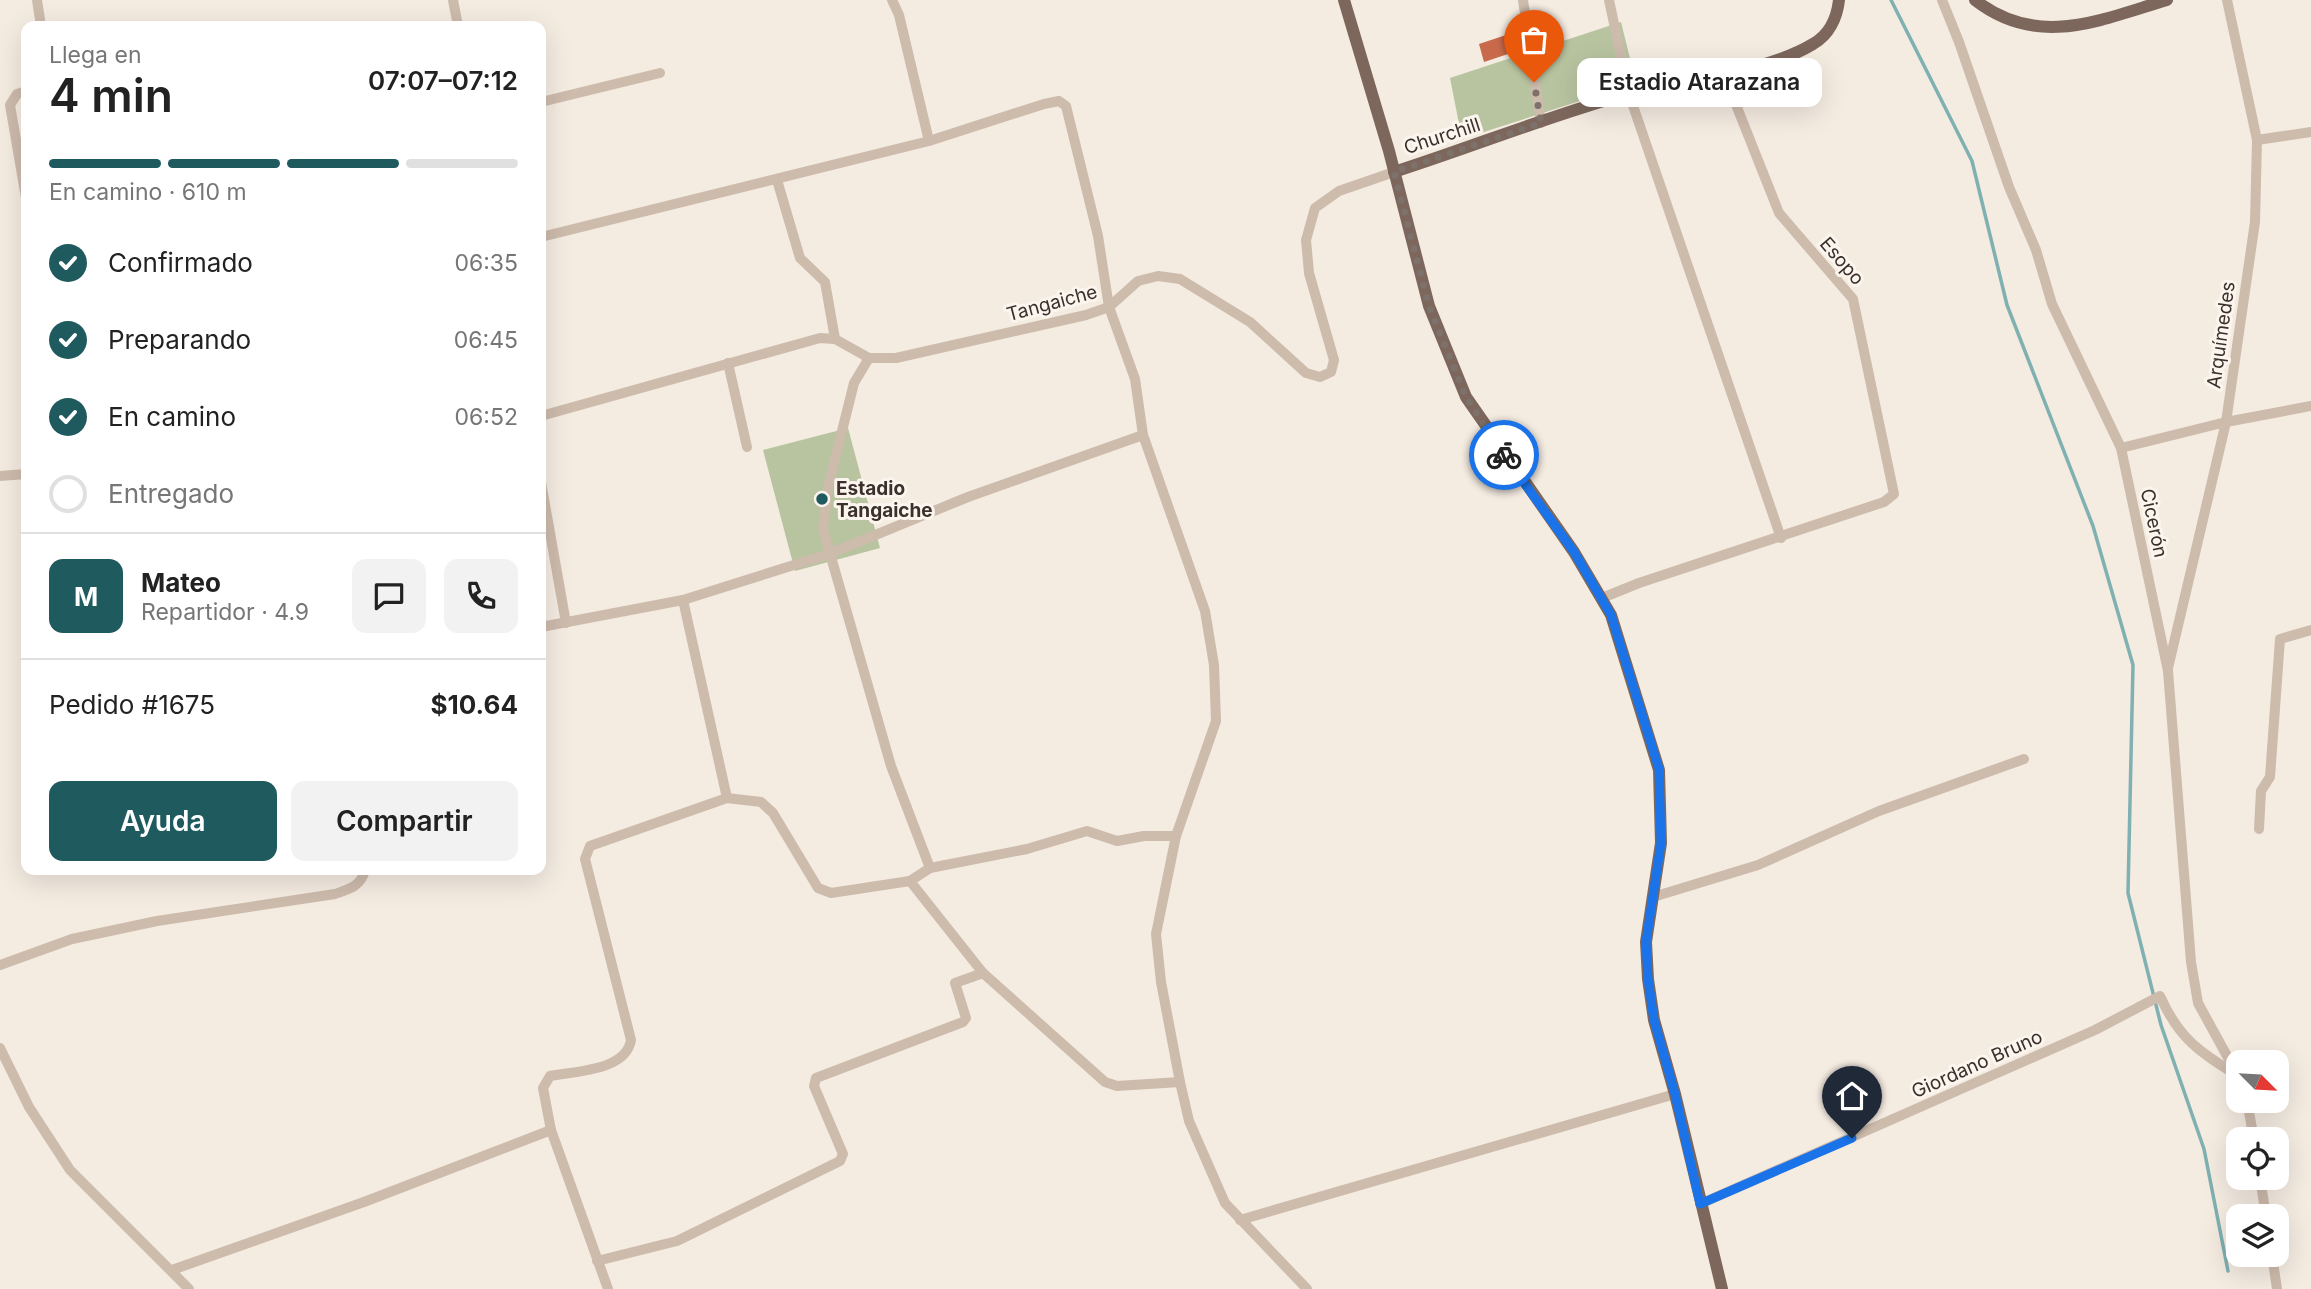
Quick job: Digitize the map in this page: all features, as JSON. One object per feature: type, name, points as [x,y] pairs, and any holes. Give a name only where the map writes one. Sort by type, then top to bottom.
[{"type":"main road","points":[[1344,0],[1394,172],[1429,306],[1466,397],[1574,552],[1611,615],[1659,769],[1661,843],[1646,942],[1648,979],[1654,1020],[1675,1094],[1722,1289]]},
{"type":"main road","name":"Churchill","points":[[1394,172],[1629,94],[1776,60],[1816,42],[1832,24],[1839,0]]},
{"type":"main road","points":[[1975,0],[2008,21],[2036,28],[2091,23],[2167,0]]},
{"type":"street","points":[[37,0],[40,21]]},
{"type":"street","points":[[453,0],[457,21]]},
{"type":"street","points":[[892,0],[899,15],[929,141]]},
{"type":"street","points":[[1523,0],[1541,123]]},
{"type":"street","points":[[1602,598],[1639,583],[1781,538],[1629,94],[1609,0]]},
{"type":"street","name":"Cicerón","points":[[1942,0],[2009,187],[2036,250],[2052,304],[2120,447],[2168,671],[2192,962],[2198,1003],[2226,1054]]},
{"type":"street","name":"Arquímedes","points":[[2168,671],[2226,422],[2255,222],[2257,139],[2227,0]]},
{"type":"street","name":"Esopo","points":[[1723,72],[1779,213],[1853,299],[1895,489],[1891,498],[1884,502],[1781,538]]},
{"type":"street","points":[[546,102],[660,73]]},
{"type":"street","points":[[21,94],[12,98],[10,104],[21,169]]},
{"type":"street","points":[[546,236],[929,141],[1044,104],[1059,101],[1066,106],[1098,236],[1109,307],[1135,379],[1143,435],[1205,611],[1214,665],[1216,721],[1176,836],[1156,934],[1160,982],[1180,1082],[1189,1121],[1225,1203],[1307,1289]]},
{"type":"street","points":[[2257,139],[2311,132]]},
{"type":"street","name":"Tangaiche","points":[[869,358],[896,358],[1086,315],[1109,307],[1138,281],[1158,276],[1180,279],[1250,321],[1306,373],[1320,377],[1331,372],[1334,360],[1309,273],[1306,240],[1314,208],[1339,191],[1394,172]]},
{"type":"street","points":[[777,180],[800,258],[825,282],[835,339]]},
{"type":"street","points":[[546,415],[820,338],[835,339],[869,358],[854,383],[828,487],[823,529],[891,766],[930,868]]},
{"type":"street","points":[[728,363],[747,447]]},
{"type":"street","points":[[2120,447],[2226,422],[2311,406]]},
{"type":"street","points":[[546,627],[683,600],[829,554],[968,498],[1143,435]]},
{"type":"street","points":[[0,476],[21,474]]},
{"type":"street","points":[[546,510],[566,623]]},
{"type":"street","points":[[683,600],[727,798]]},
{"type":"street","points":[[2259,829],[2261,791],[2270,776],[2280,639],[2311,630]]},
{"type":"street","points":[[1653,897],[1758,865],[1879,811],[2024,759]]},
{"type":"street","points":[[608,1289],[551,1130],[543,1088],[547,1078],[616,1062],[627,1053],[631,1040],[585,859],[587,849],[727,798],[761,802],[769,807],[813,884],[826,893],[910,881],[930,868],[1027,849],[1087,831],[1117,841],[1144,836],[1176,836]]},
{"type":"street","points":[[0,965],[72,939],[158,921],[335,894],[354,888],[364,875]]},
{"type":"street","points":[[910,881],[983,973],[1105,1082],[1117,1086],[1180,1082]]},
{"type":"street","points":[[597,1261],[677,1241],[840,1161],[843,1154],[814,1086],[816,1078],[963,1022],[966,1018],[955,983],[983,973]]},
{"type":"street","name":"Giordano Bruno","points":[[1700,1204],[1928,1105],[2159,996],[2179,1032],[2197,1049],[2226,1068]]},
{"type":"street","points":[[0,1048],[29,1107],[70,1170],[189,1289]]},
{"type":"street","points":[[1240,1220],[1675,1094]]},
{"type":"street","points":[[172,1270],[364,1202],[551,1130]]},
{"type":"street","points":[[2274,1267],[2277,1289]]},
{"type":"green space","points":[[1621,22],[1636,83],[1462,139],[1450,78]]},
{"type":"green space","points":[[848,428],[880,548],[795,571],[763,450]]},
{"type":"building","points":[[1515,32],[1520,50],[1484,62],[1479,44]]},
{"type":"waterway","points":[[1891,0],[1972,161],[2007,305],[2093,526],[2133,665],[2128,893],[2161,1025],[2204,1149],[2228,1271]]},
{"type":"way so far","points":[[1504,455],[1466,397],[1429,306],[1394,172],[1541,123],[1534,82]]},
{"type":"place","name":"Estadio Atarazana","points":[[1534,82]]},
{"type":"place","name":"Estadio Tangaiche","points":[[822,499]]},
{"type":"route","points":[[1504,455],[1574,552],[1611,615],[1659,769],[1661,843],[1646,942],[1648,979],[1654,1020],[1675,1094],[1700,1204],[1852,1138]]}]
